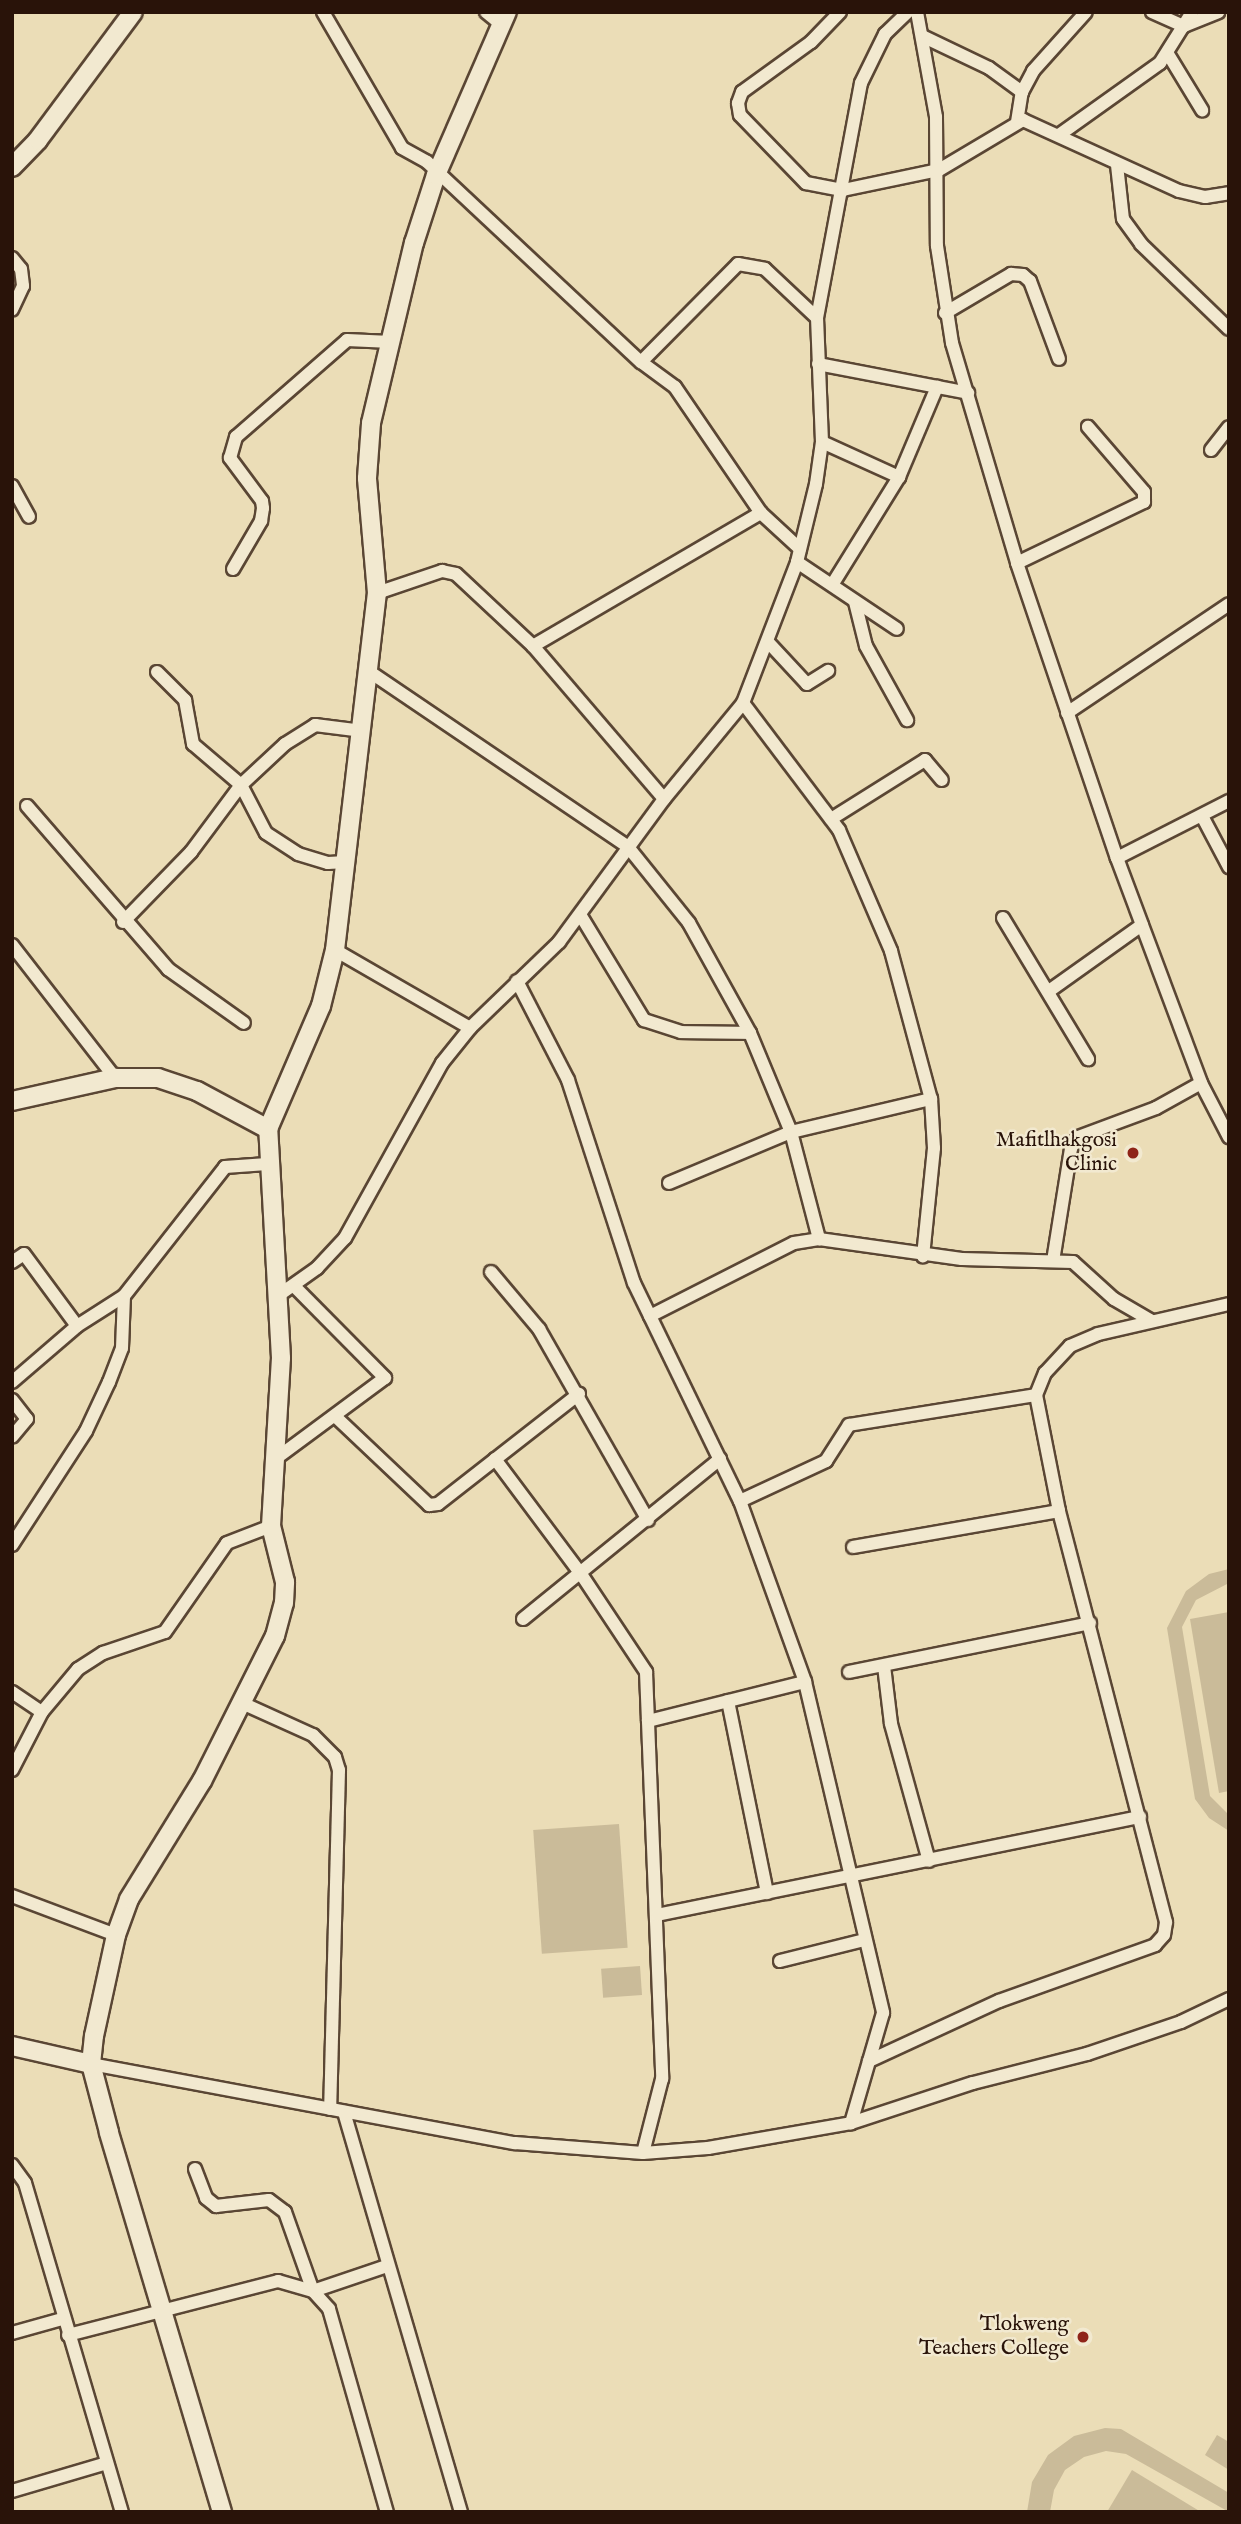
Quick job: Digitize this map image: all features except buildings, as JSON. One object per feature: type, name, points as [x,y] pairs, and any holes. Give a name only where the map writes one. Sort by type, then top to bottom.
[{"type":"street","points":[[12,167],[38,140],[133,12]]},
{"type":"street","points":[[323,12],[402,148],[427,162],[436,175],[640,362],[676,387],[761,513],[799,556],[832,585],[897,629]]},
{"type":"street","points":[[222,2512],[91,2064],[116,1936],[129,1899],[202,1781],[275,1636],[284,1603],[285,1581],[271,1526],[286,1290],[267,1164],[268,1129],[321,1006],[335,950],[370,672],[377,593],[368,455],[382,341],[436,175],[504,18],[486,12]]},
{"type":"street","points":[[840,12],[811,42],[742,92],[738,110],[796,177],[812,186],[843,190],[939,170],[1017,122],[1031,122],[1117,165],[1180,191],[1205,197],[1229,193]]},
{"type":"street","points":[[286,1290],[345,1238],[442,1063],[470,1028],[581,916],[664,799],[743,703],[799,556],[822,442],[817,318],[868,64],[885,34],[908,12]]},
{"type":"street","points":[[917,12],[936,117],[939,170],[937,246],[945,313],[1017,564],[1067,713],[1117,858],[1201,1083],[1229,1137]]},
{"type":"street","points":[[1017,122],[1022,92],[1033,71],[1086,12]]},
{"type":"street","points":[[1152,12],[1184,26],[1218,12]]},
{"type":"street","points":[[1059,135],[1168,54],[1192,12]]},
{"type":"street","points":[[922,36],[989,68],[1022,92]]},
{"type":"street","points":[[1168,54],[1202,110]]},
{"type":"street","points":[[1117,165],[1123,219],[1141,244],[1228,326]]},
{"type":"street","points":[[12,258],[23,280],[12,310]]},
{"type":"street","points":[[640,362],[738,264],[755,266],[773,275],[817,318]]},
{"type":"street","points":[[945,313],[1011,274],[1023,275],[1059,359]]},
{"type":"street","points":[[233,569],[261,521],[263,508],[230,458],[236,437],[347,340],[382,341]]},
{"type":"street","points":[[818,364],[968,393]]},
{"type":"street","points":[[832,585],[899,477],[937,387]]},
{"type":"street","points":[[1017,564],[1144,502],[1144,492],[1088,427]]},
{"type":"street","points":[[1212,450],[1229,427]]},
{"type":"street","points":[[822,442],[899,477]]},
{"type":"street","points":[[12,486],[29,517]]},
{"type":"street","points":[[533,646],[761,513]]},
{"type":"street","points":[[377,593],[450,571],[471,585],[533,646],[664,799]]},
{"type":"street","points":[[855,602],[866,646],[906,720]]},
{"type":"street","points":[[1067,713],[1229,604]]},
{"type":"street","points":[[768,642],[807,684],[828,671]]},
{"type":"street","points":[[370,672],[628,848],[689,923],[750,1033],[791,1132],[819,1239]]},
{"type":"street","points":[[157,673],[185,700],[193,744],[241,785],[267,833],[283,845],[328,863],[346,862]]},
{"type":"street","points":[[743,703],[831,819],[891,951],[931,1099],[934,1148],[923,1255]]},
{"type":"street","points":[[123,922],[191,852],[241,785],[285,744],[315,725],[363,731]]},
{"type":"street","points":[[831,819],[925,760],[942,780]]},
{"type":"street","points":[[1117,858],[1229,801]]},
{"type":"street","points":[[27,806],[123,922],[168,969],[244,1023]]},
{"type":"street","points":[[1202,816],[1229,867]]},
{"type":"street","points":[[581,916],[644,1020],[681,1032],[750,1033]]},
{"type":"street","points":[[1003,918],[1088,1059]]},
{"type":"street","points":[[1049,991],[1142,925]]},
{"type":"street","points":[[12,945],[115,1078]]},
{"type":"street","points":[[335,950],[470,1028]]},
{"type":"street","points":[[517,981],[568,1080],[600,1169],[615,1233],[650,1316],[740,1501],[805,1682],[883,2014],[851,2123]]},
{"type":"street","points":[[12,1101],[115,1078],[137,1076],[180,1083],[268,1129]]},
{"type":"street","points":[[1053,1261],[1071,1148],[1078,1137],[1156,1108],[1201,1083]]},
{"type":"street","points":[[668,1182],[791,1132],[931,1099]]},
{"type":"street","points":[[12,1382],[77,1326],[124,1296],[225,1167],[267,1164]]},
{"type":"street","points":[[650,1316],[794,1243],[819,1239],[923,1255],[1053,1261],[1079,1266],[1114,1299],[1152,1321]]},
{"type":"street","points":[[12,1262],[24,1254],[77,1326]]},
{"type":"street","points":[[491,1272],[539,1329],[579,1394],[648,1520]]},
{"type":"street","points":[[274,1460],[337,1418],[383,1382],[385,1375],[286,1290]]},
{"type":"street","points":[[12,1545],[86,1431],[109,1382],[122,1348],[124,1296]]},
{"type":"street","points":[[869,2061],[999,2001],[1161,1941],[1167,1922],[1059,1511],[1036,1395],[1045,1373],[1070,1346],[1098,1334],[1229,1304]]},
{"type":"street","points":[[337,1418],[429,1505],[438,1504],[579,1394]]},
{"type":"street","points":[[740,1501],[826,1461],[849,1425],[1036,1395]]},
{"type":"street","points":[[12,1400],[27,1419],[12,1437]]},
{"type":"street","points":[[523,1619],[582,1574],[720,1459]]},
{"type":"street","points":[[495,1460],[582,1574],[643,1662],[648,1721],[663,2079],[643,2153]]},
{"type":"street","points":[[853,1547],[1059,1511]]},
{"type":"street","points":[[12,1770],[42,1712],[92,1659],[165,1632],[227,1543],[271,1526]]},
{"type":"street","points":[[849,1672],[1090,1623]]},
{"type":"street","points":[[884,1666],[891,1724],[929,1861]]},
{"type":"street","points":[[648,1721],[805,1682]]},
{"type":"street","points":[[12,1692],[42,1712]]},
{"type":"street","points":[[728,1701],[767,1894]]},
{"type":"street","points":[[242,1703],[313,1735],[335,1756],[339,1770],[330,2109]]},
{"type":"street","points":[[657,1914],[850,1878],[1140,1817]]},
{"type":"street","points":[[12,1896],[116,1936]]},
{"type":"street","points":[[780,1961],[864,1940]]},
{"type":"street","points":[[12,2046],[91,2064],[558,2150],[643,2153],[708,2148],[851,2123],[974,2082],[1087,2054],[1181,2022],[1229,1999]]},
{"type":"street","points":[[344,2112],[461,2512]]},
{"type":"street","points":[[12,2165],[25,2183],[62,2319],[122,2512]]},
{"type":"street","points":[[195,2169],[206,2198],[216,2206],[264,2200],[279,2207],[313,2291],[329,2309],[384,2511]]},
{"type":"street","points":[[68,2335],[278,2281],[313,2291],[387,2266]]},
{"type":"street","points":[[12,2333],[62,2319]]},
{"type":"street","points":[[12,2491],[107,2463]]},
{"type":"shaded area","points":[[1229,1569],[1229,1583],[1196,1600],[1182,1627],[1210,1796],[1229,1815],[1229,1831],[1209,1818],[1195,1799],[1167,1628],[1186,1591],[1209,1574]]},
{"type":"shaded area","points":[[1229,1612],[1229,1791],[1219,1793],[1190,1619]]},
{"type":"shaded area","points":[[619,1824],[628,1948],[542,1954],[533,1830]]},
{"type":"shaded area","points":[[640,1966],[642,1995],[603,1998],[601,1969]]},
{"type":"shaded area","points":[[1105,2428],[1121,2429],[1229,2493],[1229,2512],[1126,2454],[1106,2451],[1084,2457],[1065,2470],[1054,2490],[1050,2512],[1027,2512],[1032,2482],[1048,2455],[1074,2436]]},
{"type":"shaded area","points":[[1217,2435],[1229,2442],[1229,2470],[1205,2455]]},
{"type":"shaded area","points":[[1132,2470],[1201,2512],[1107,2512]]},
{"type":"place","name":"Mafitlhakgosi Clinic","points":[[1133,1153]]},
{"type":"place","name":"Tlokweng Teachers College","points":[[1083,2337]]}]
